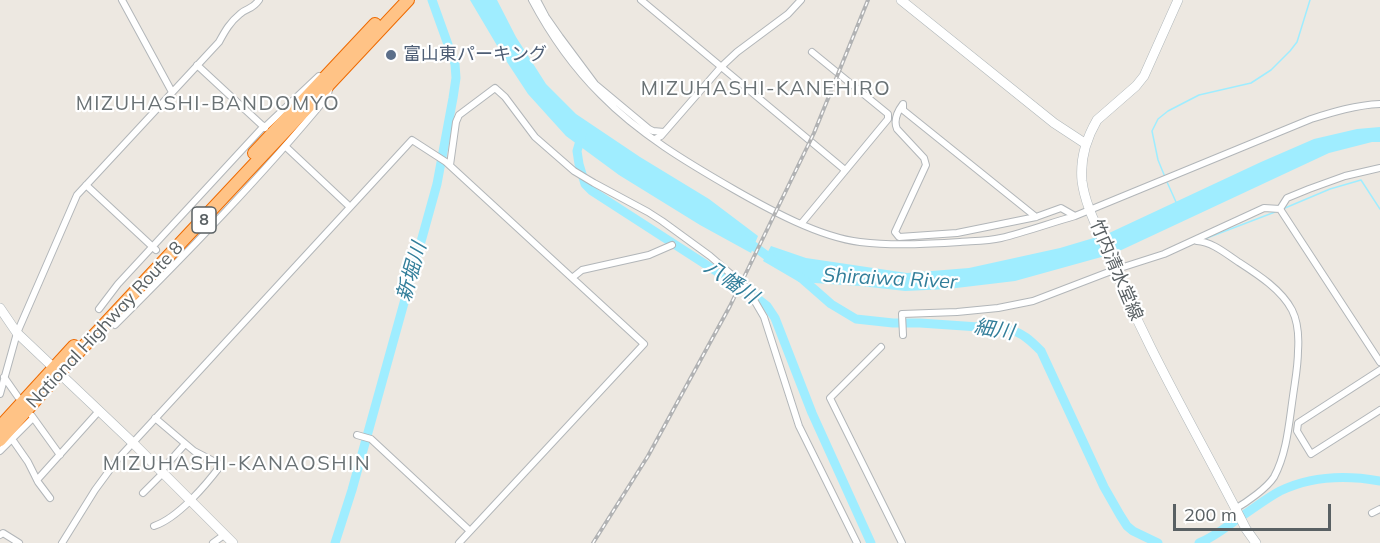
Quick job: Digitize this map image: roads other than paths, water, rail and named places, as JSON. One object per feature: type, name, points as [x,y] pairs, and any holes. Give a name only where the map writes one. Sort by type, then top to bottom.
[{"type":"highway","name":"National Highway Route 8","points":[[328,81],[397,0]]},
{"type":"highway","name":"National Highway Route 8","points":[[0,427],[57,371],[328,81],[408,0]]},
{"type":"highway","name":"National Highway Route 8","points":[[6,440],[57,371]]},
{"type":"main road","points":[[901,0],[1054,123],[1086,144]]},
{"type":"main road","name":"竹内清水堂線","points":[[1178,0],[1144,76],[1136,86],[1097,120],[1086,144],[1082,183],[1114,270],[1149,346],[1235,509],[1256,543]]},
{"type":"main road","points":[[0,308],[17,333],[132,442],[233,543]]},
{"type":"street","points":[[122,0],[172,92]]},
{"type":"street","points":[[0,394],[2,378],[17,333],[77,195],[219,42],[230,23],[242,12],[254,7],[259,0]]},
{"type":"street","points":[[532,0],[547,26],[584,77],[603,98],[655,139],[705,173],[750,199],[801,224],[839,238],[859,242],[914,245],[999,238],[1091,210],[1311,119],[1369,104],[1380,104]]},
{"type":"street","points":[[537,0],[546,17],[595,84],[649,129],[664,132]]},
{"type":"street","points":[[641,0],[845,170]]},
{"type":"street","points":[[655,139],[662,136],[721,67],[737,52],[788,14],[801,0]]},
{"type":"street","points":[[801,224],[888,119],[888,114],[812,52]]},
{"type":"street","points":[[197,65],[265,128]]},
{"type":"street","points":[[99,309],[118,284],[155,248],[265,128],[319,76],[328,81],[327,97],[116,325]]},
{"type":"street","points":[[448,164],[459,116],[495,88],[534,137],[574,171],[655,217],[710,256],[747,288],[764,317],[799,426],[857,543]]},
{"type":"street","points":[[1036,217],[903,110],[903,105],[899,109],[896,113],[897,129],[924,158],[926,165],[895,232],[899,237],[957,233],[1036,217],[1060,208],[1075,216]]},
{"type":"street","points":[[62,543],[95,489],[132,442],[412,140],[448,164],[644,344],[459,543]]},
{"type":"street","points":[[284,145],[350,207]]},
{"type":"street","points":[[1280,209],[1287,198],[1345,176],[1380,168]]},
{"type":"street","points":[[86,185],[155,248]]},
{"type":"street","points":[[903,335],[902,314],[998,308],[1033,301],[1114,270],[1164,254],[1264,208],[1280,209]]},
{"type":"street","points":[[1280,209],[1380,363]]},
{"type":"street","points":[[1195,240],[1206,242],[1255,273],[1279,292],[1296,319],[1299,353],[1281,460],[1272,480],[1235,509]]},
{"type":"street","points":[[572,278],[582,270],[650,255],[672,245]]},
{"type":"street","points":[[880,346],[831,398],[902,543]]},
{"type":"street","points":[[1380,370],[1298,423],[1297,431],[1311,454],[1380,410]]},
{"type":"street","points":[[2,378],[18,397]]},
{"type":"street","points":[[37,480],[99,411]]},
{"type":"street","points":[[0,451],[6,440],[32,417],[60,455]]},
{"type":"street","points":[[154,526],[163,523],[190,500],[204,487],[221,465],[194,452],[155,418]]},
{"type":"street","points":[[357,435],[371,439],[470,531]]},
{"type":"street","points":[[6,440],[28,462],[50,498]]},
{"type":"street","points":[[143,493],[185,444]]},
{"type":"street","points":[[1372,513],[1380,509]]},
{"type":"street","points":[[0,535],[3,533],[19,543]]},
{"type":"street","points":[[213,543],[224,535]]},
{"type":"water","points":[[470,0],[497,0],[516,37],[546,84],[576,114],[709,199],[758,236],[751,253],[700,225],[619,175],[566,136],[528,94]]},
{"type":"water","points":[[1380,127],[1380,142],[1329,153],[1115,253],[1107,234],[1314,139],[1357,129]]},
{"type":"water","points":[[1097,237],[1105,256],[1015,281],[948,289],[905,291],[799,282],[763,261],[771,246],[806,258],[907,273],[969,268],[1060,248]]},
{"type":"waterway","name":"新堀川","points":[[335,543],[352,490],[437,184],[453,98],[456,78],[455,64],[432,0]]},
{"type":"waterway","points":[[1165,177],[1158,160],[1152,131],[1158,119],[1168,111],[1199,95],[1251,83],[1271,70],[1297,42],[1310,0]]},
{"type":"waterway","name":"八幡川","points":[[582,134],[577,151],[579,164],[585,184],[592,191],[767,306],[775,318],[812,413],[871,543]]},
{"type":"waterway","points":[[1285,208],[1330,189],[1361,180],[1380,209]]},
{"type":"waterway","points":[[1167,182],[1176,202]]},
{"type":"waterway","points":[[1207,238],[1275,212]]},
{"type":"waterway","name":"Shiraiwa River","points":[[744,239],[774,261]]},
{"type":"waterway","name":"細川","points":[[799,276],[831,304],[856,319],[1008,329],[1026,338],[1041,351],[1104,487],[1127,526],[1158,543]]},
{"type":"waterway","name":"細川","points":[[1199,543],[1270,497],[1292,486],[1329,478],[1380,481]]},
{"type":"railway","points":[[593,543],[648,456],[730,306],[814,133],[868,0]]},
{"type":"place","name":"富山東パーキング","points":[[391,55]]},
{"type":"district","name":"MIZUHASHI-KANEHIRO","points":[[766,89]]},
{"type":"district","name":"MIZUHASHI-BANDOMYO","points":[[208,104]]},
{"type":"district","name":"MIZUHASHI-KANAOSHIN","points":[[237,464]]}]
